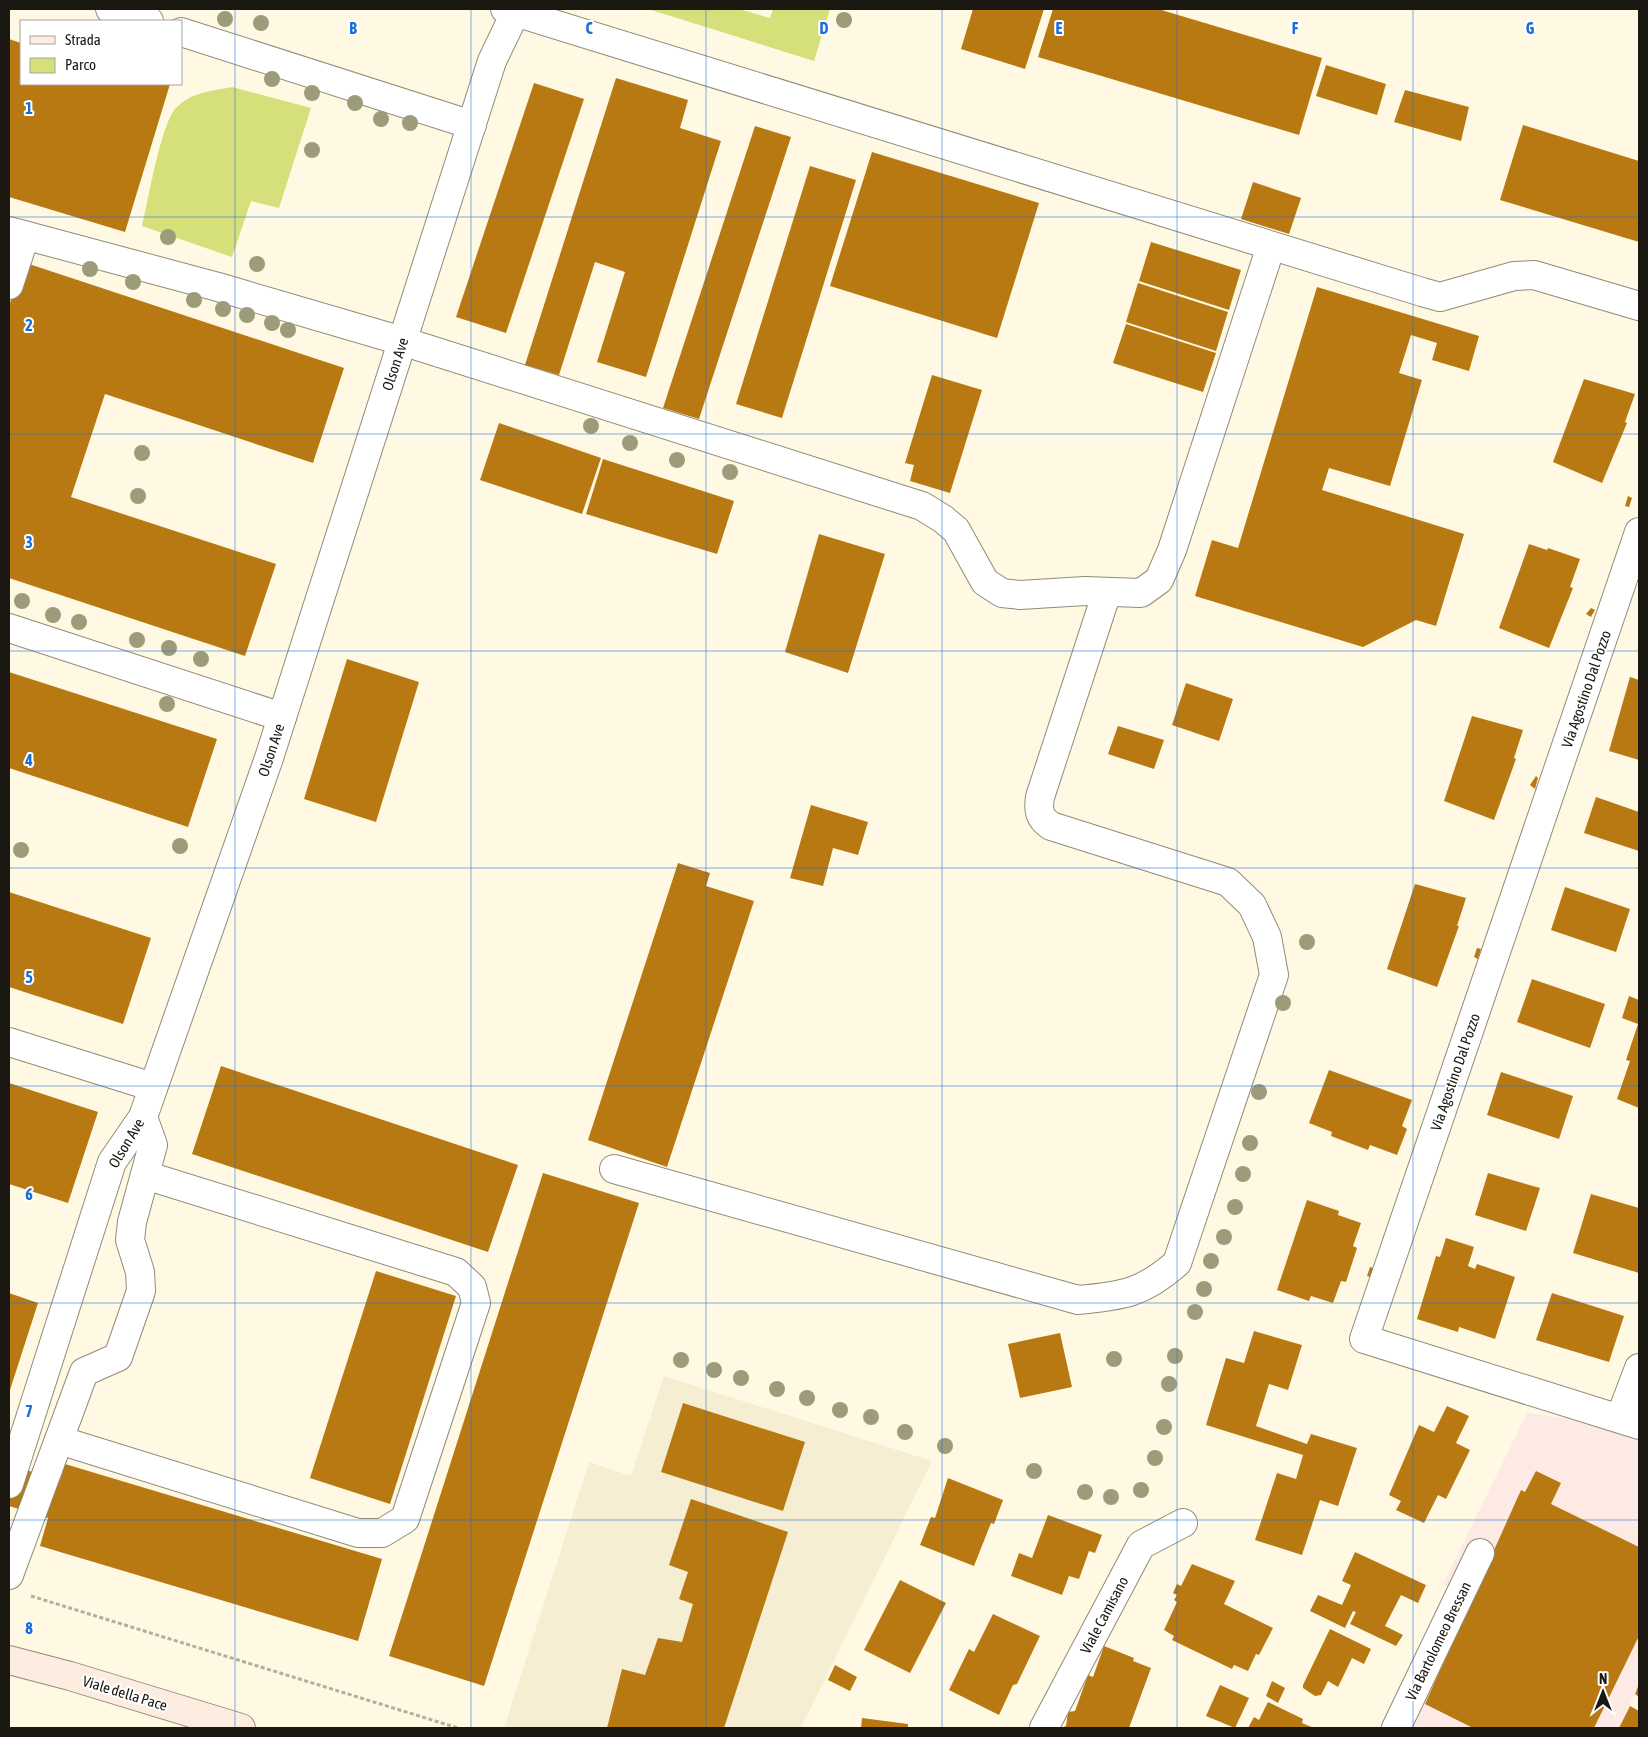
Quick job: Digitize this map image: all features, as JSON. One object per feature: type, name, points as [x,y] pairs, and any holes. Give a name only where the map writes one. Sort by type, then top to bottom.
[{"type":"main road","name":"Viale della Pace","points":[[9,1660],[70,1676],[241,1728]]},
{"type":"street","points":[[110,9],[146,20]]},
{"type":"street","points":[[512,10],[1271,246],[1440,296],[1514,276],[1534,275],[1639,306]]},
{"type":"street","name":"Olson Ave","points":[[9,1484],[112,1162],[143,1117],[282,717],[492,61],[512,10]]},
{"type":"street","points":[[182,32],[472,125]]},
{"type":"street","points":[[9,286],[17,234],[218,287],[402,341],[922,506],[956,530],[985,582],[1002,593],[1020,595],[1085,591],[1141,593],[1159,580],[1172,550],[1271,246]]},
{"type":"street","name":"Via Agostino Dal Pozzo","points":[[1630,1421],[1364,1339],[1639,532]]},
{"type":"street","points":[[614,1169],[1078,1300],[1134,1292],[1159,1279],[1177,1263],[1274,975],[1267,937],[1252,905],[1228,882],[1051,826],[1042,820],[1038,809],[1040,797],[1107,592]]},
{"type":"street","points":[[9,628],[282,717]]},
{"type":"street","points":[[9,1042],[153,1087]]},
{"type":"street","points":[[9,1575],[84,1372],[118,1357],[141,1291],[140,1272],[130,1240],[132,1222],[153,1145],[143,1117]]},
{"type":"street","points":[[59,1440],[358,1533],[382,1533],[405,1519],[473,1313],[476,1303],[472,1287],[456,1272],[145,1175]]},
{"type":"street","points":[[1630,1421],[1639,1368]]},
{"type":"street","points":[[9,1430],[18,1429],[31,1414]]},
{"type":"street","name":"Viale Camisano","points":[[1044,1728],[1141,1544],[1183,1523]]},
{"type":"street","name":"Via Bartolomeo Bressan","points":[[1396,1728],[1480,1553]]},
{"type":"path","points":[[28,1595],[458,1728]]},
{"type":"shaded area","points":[[664,1376],[932,1461],[801,1728],[504,1728],[589,1462],[631,1476]]},
{"type":"shaded area","points":[[1527,1413],[1582,1420],[1639,1437],[1639,1684],[1619,1728],[1395,1728],[1460,1592],[1443,1584]]},
{"type":"green space","points":[[648,9],[739,9],[770,18],[773,9],[830,9],[814,61]]},
{"type":"green space","points":[[232,87],[311,108],[279,208],[251,201],[232,257],[142,226],[160,146],[170,116],[176,108],[195,95]]},
{"type":"building","points":[[973,9],[1044,9],[1025,69],[961,49]]},
{"type":"building","points":[[1053,9],[1158,9],[1322,58],[1299,135],[1038,57]]},
{"type":"building","points":[[9,39],[20,43],[20,85],[170,85],[125,232],[9,197]]},
{"type":"building","points":[[1326,65],[1386,84],[1377,115],[1316,96]]},
{"type":"building","points":[[616,78],[688,100],[680,128],[721,141],[646,377],[597,362],[625,272],[595,262],[559,375],[525,365]]},
{"type":"building","points":[[534,83],[584,99],[506,333],[456,317]]},
{"type":"building","points":[[1405,90],[1469,107],[1461,141],[1394,122]]},
{"type":"building","points":[[1523,125],[1639,161],[1639,242],[1500,200]]},
{"type":"building","points":[[755,126],[791,137],[699,419],[663,408]]},
{"type":"building","points":[[872,152],[1039,203],[997,338],[830,286]]},
{"type":"building","points":[[810,166],[856,180],[782,418],[736,404]]},
{"type":"building","points":[[1253,182],[1301,198],[1289,234],[1241,219]]},
{"type":"building","points":[[1151,242],[1241,270],[1229,310],[1139,281]]},
{"type":"building","points":[[23,262],[344,368],[313,463],[105,394],[71,497],[276,564],[245,656],[9,578],[9,306]]},
{"type":"building","points":[[1138,283],[1228,312],[1216,351],[1126,322]]},
{"type":"building","points":[[1317,287],[1479,336],[1469,371],[1432,360],[1437,343],[1411,335],[1399,373],[1422,380],[1390,486],[1329,468],[1322,490],[1464,534],[1436,626],[1416,620],[1363,647],[1195,596],[1212,540],[1238,548]]},
{"type":"building","points":[[1126,324],[1216,353],[1203,392],[1113,363]]},
{"type":"building","points":[[932,375],[982,390],[950,493],[910,481],[914,465],[905,463]]},
{"type":"building","points":[[1584,379],[1635,394],[1625,422],[1627,423],[1602,483],[1553,462]]},
{"type":"building","points":[[499,423],[601,458],[582,514],[480,480]]},
{"type":"building","points":[[603,459],[734,501],[717,554],[586,514]]},
{"type":"building","points":[[1628,496],[1632,498],[1629,507],[1625,506]]},
{"type":"building","points":[[819,534],[885,554],[848,673],[785,652]]},
{"type":"building","points":[[1529,544],[1547,550],[1548,548],[1580,559],[1570,587],[1573,588],[1549,648],[1499,628]]},
{"type":"building","points":[[1591,608],[1595,610],[1591,617],[1586,614]]},
{"type":"building","points":[[347,659],[419,682],[376,822],[304,799]]},
{"type":"building","points":[[9,672],[217,739],[188,827],[9,768]]},
{"type":"building","points":[[1630,677],[1639,680],[1639,760],[1609,751]]},
{"type":"building","points":[[1186,683],[1233,699],[1219,741],[1172,725]]},
{"type":"building","points":[[1472,716],[1523,730],[1514,758],[1516,759],[1494,820],[1444,801]]},
{"type":"building","points":[[1118,726],[1164,740],[1154,769],[1108,754]]},
{"type":"building","points":[[1536,776],[1538,778],[1535,789],[1530,785]]},
{"type":"building","points":[[1596,797],[1639,812],[1639,851],[1584,833]]},
{"type":"building","points":[[811,805],[868,822],[858,855],[833,848],[823,886],[790,878]]},
{"type":"building","points":[[678,863],[710,873],[706,886],[754,901],[667,1167],[588,1140]]},
{"type":"building","points":[[1415,884],[1466,898],[1457,926],[1459,926],[1437,987],[1387,969]]},
{"type":"building","points":[[1565,887],[1630,909],[1616,952],[1551,930]]},
{"type":"building","points":[[9,892],[151,938],[123,1024],[9,987]]},
{"type":"building","points":[[1477,948],[1481,949],[1478,959],[1474,957]]},
{"type":"building","points":[[1532,979],[1605,1004],[1590,1048],[1517,1022]]},
{"type":"building","points":[[1629,996],[1639,1000],[1639,1108],[1617,1099],[1630,1061],[1626,1060],[1638,1024],[1622,1018]]},
{"type":"building","points":[[221,1066],[518,1165],[488,1252],[192,1154]]},
{"type":"building","points":[[1329,1070],[1412,1100],[1402,1126],[1407,1129],[1397,1155],[1370,1145],[1368,1150],[1331,1136],[1332,1132],[1309,1123]]},
{"type":"building","points":[[1501,1072],[1573,1096],[1559,1139],[1487,1115]]},
{"type":"building","points":[[9,1083],[98,1112],[68,1203],[9,1184]]},
{"type":"building","points":[[543,1173],[639,1203],[484,1686],[389,1656]]},
{"type":"building","points":[[1488,1173],[1540,1188],[1526,1231],[1475,1215]]},
{"type":"building","points":[[1591,1194],[1639,1208],[1639,1273],[1573,1253]]},
{"type":"building","points":[[1307,1200],[1339,1211],[1338,1215],[1361,1223],[1353,1246],[1357,1248],[1346,1282],[1341,1281],[1333,1303],[1311,1296],[1309,1301],[1277,1290]]},
{"type":"building","points":[[1446,1238],[1474,1247],[1468,1266],[1475,1269],[1477,1264],[1515,1277],[1495,1339],[1459,1327],[1458,1332],[1417,1319],[1436,1256],[1440,1257]]},
{"type":"building","points":[[1370,1267],[1377,1269],[1374,1278],[1367,1276]]},
{"type":"building","points":[[376,1271],[456,1296],[390,1504],[310,1478]]},
{"type":"building","points":[[9,1293],[38,1303],[9,1393]]},
{"type":"building","points":[[1552,1293],[1624,1316],[1609,1362],[1536,1340]]},
{"type":"building","points":[[1254,1331],[1302,1345],[1288,1390],[1269,1384],[1256,1426],[1307,1444],[1311,1434],[1357,1448],[1338,1506],[1320,1500],[1302,1555],[1255,1540],[1277,1473],[1296,1479],[1303,1455],[1206,1425],[1226,1358],[1244,1363]]},
{"type":"building","points":[[1060,1333],[1072,1387],[1020,1398],[1008,1344]]},
{"type":"building","points":[[683,1403],[805,1442],[783,1511],[661,1472]]},
{"type":"building","points":[[1447,1406],[1469,1416],[1456,1443],[1470,1450],[1446,1499],[1438,1495],[1424,1523],[1396,1510],[1401,1501],[1389,1495],[1419,1425],[1434,1432]]},
{"type":"building","points":[[65,1464],[382,1559],[358,1641],[40,1546],[48,1518],[9,1506],[9,1465],[60,1480]]},
{"type":"building","points":[[1536,1471],[1561,1483],[1551,1504],[1639,1547],[1639,1636],[1594,1728],[1473,1728],[1425,1704],[1521,1490],[1525,1492]]},
{"type":"building","points":[[948,1478],[1003,1500],[994,1524],[991,1523],[974,1566],[920,1545],[931,1517],[935,1518]]},
{"type":"building","points":[[691,1499],[788,1532],[724,1728],[607,1728],[622,1669],[645,1675],[658,1638],[682,1642],[693,1604],[679,1599],[688,1572],[669,1565]]},
{"type":"building","points":[[1048,1515],[1102,1535],[1095,1553],[1089,1551],[1079,1579],[1069,1576],[1062,1595],[1011,1576],[1019,1553],[1032,1558]]},
{"type":"building","points":[[1355,1552],[1426,1585],[1418,1603],[1401,1595],[1385,1626],[1403,1635],[1396,1646],[1350,1624],[1356,1612],[1353,1611],[1345,1628],[1310,1611],[1318,1595],[1342,1605],[1351,1585],[1342,1581]]},
{"type":"building","points":[[1192,1564],[1235,1581],[1224,1604],[1273,1628],[1259,1655],[1256,1654],[1248,1671],[1234,1665],[1232,1669],[1172,1640],[1174,1636],[1164,1630],[1177,1602],[1174,1600],[1177,1595],[1173,1593],[1177,1584],[1181,1586]]},
{"type":"building","points":[[900,1580],[946,1603],[910,1673],[864,1650]]},
{"type":"building","points":[[993,1614],[1040,1636],[1017,1684],[1013,1685],[999,1715],[949,1690],[969,1649],[974,1652]]},
{"type":"building","points":[[1330,1629],[1371,1649],[1364,1664],[1352,1658],[1338,1687],[1328,1681],[1321,1695],[1315,1696],[1303,1688],[1303,1685]]},
{"type":"building","points":[[1104,1646],[1134,1658],[1133,1661],[1151,1668],[1129,1728],[1061,1728],[1066,1726],[1068,1712],[1075,1711],[1088,1675],[1093,1677]]},
{"type":"building","points":[[835,1665],[857,1677],[850,1691],[828,1680]]},
{"type":"building","points":[[1272,1681],[1285,1688],[1278,1703],[1266,1696]]},
{"type":"building","points":[[1639,1684],[1639,1697],[1635,1694]]},
{"type":"building","points":[[1220,1685],[1249,1698],[1235,1728],[1206,1716]]},
{"type":"building","points":[[1268,1702],[1303,1719],[1302,1723],[1314,1728],[1248,1728],[1254,1717],[1259,1720]]},
{"type":"building","points":[[1630,1706],[1639,1711],[1639,1728],[1619,1728]]},
{"type":"building","points":[[862,1718],[908,1724],[908,1728],[861,1728]]}]
